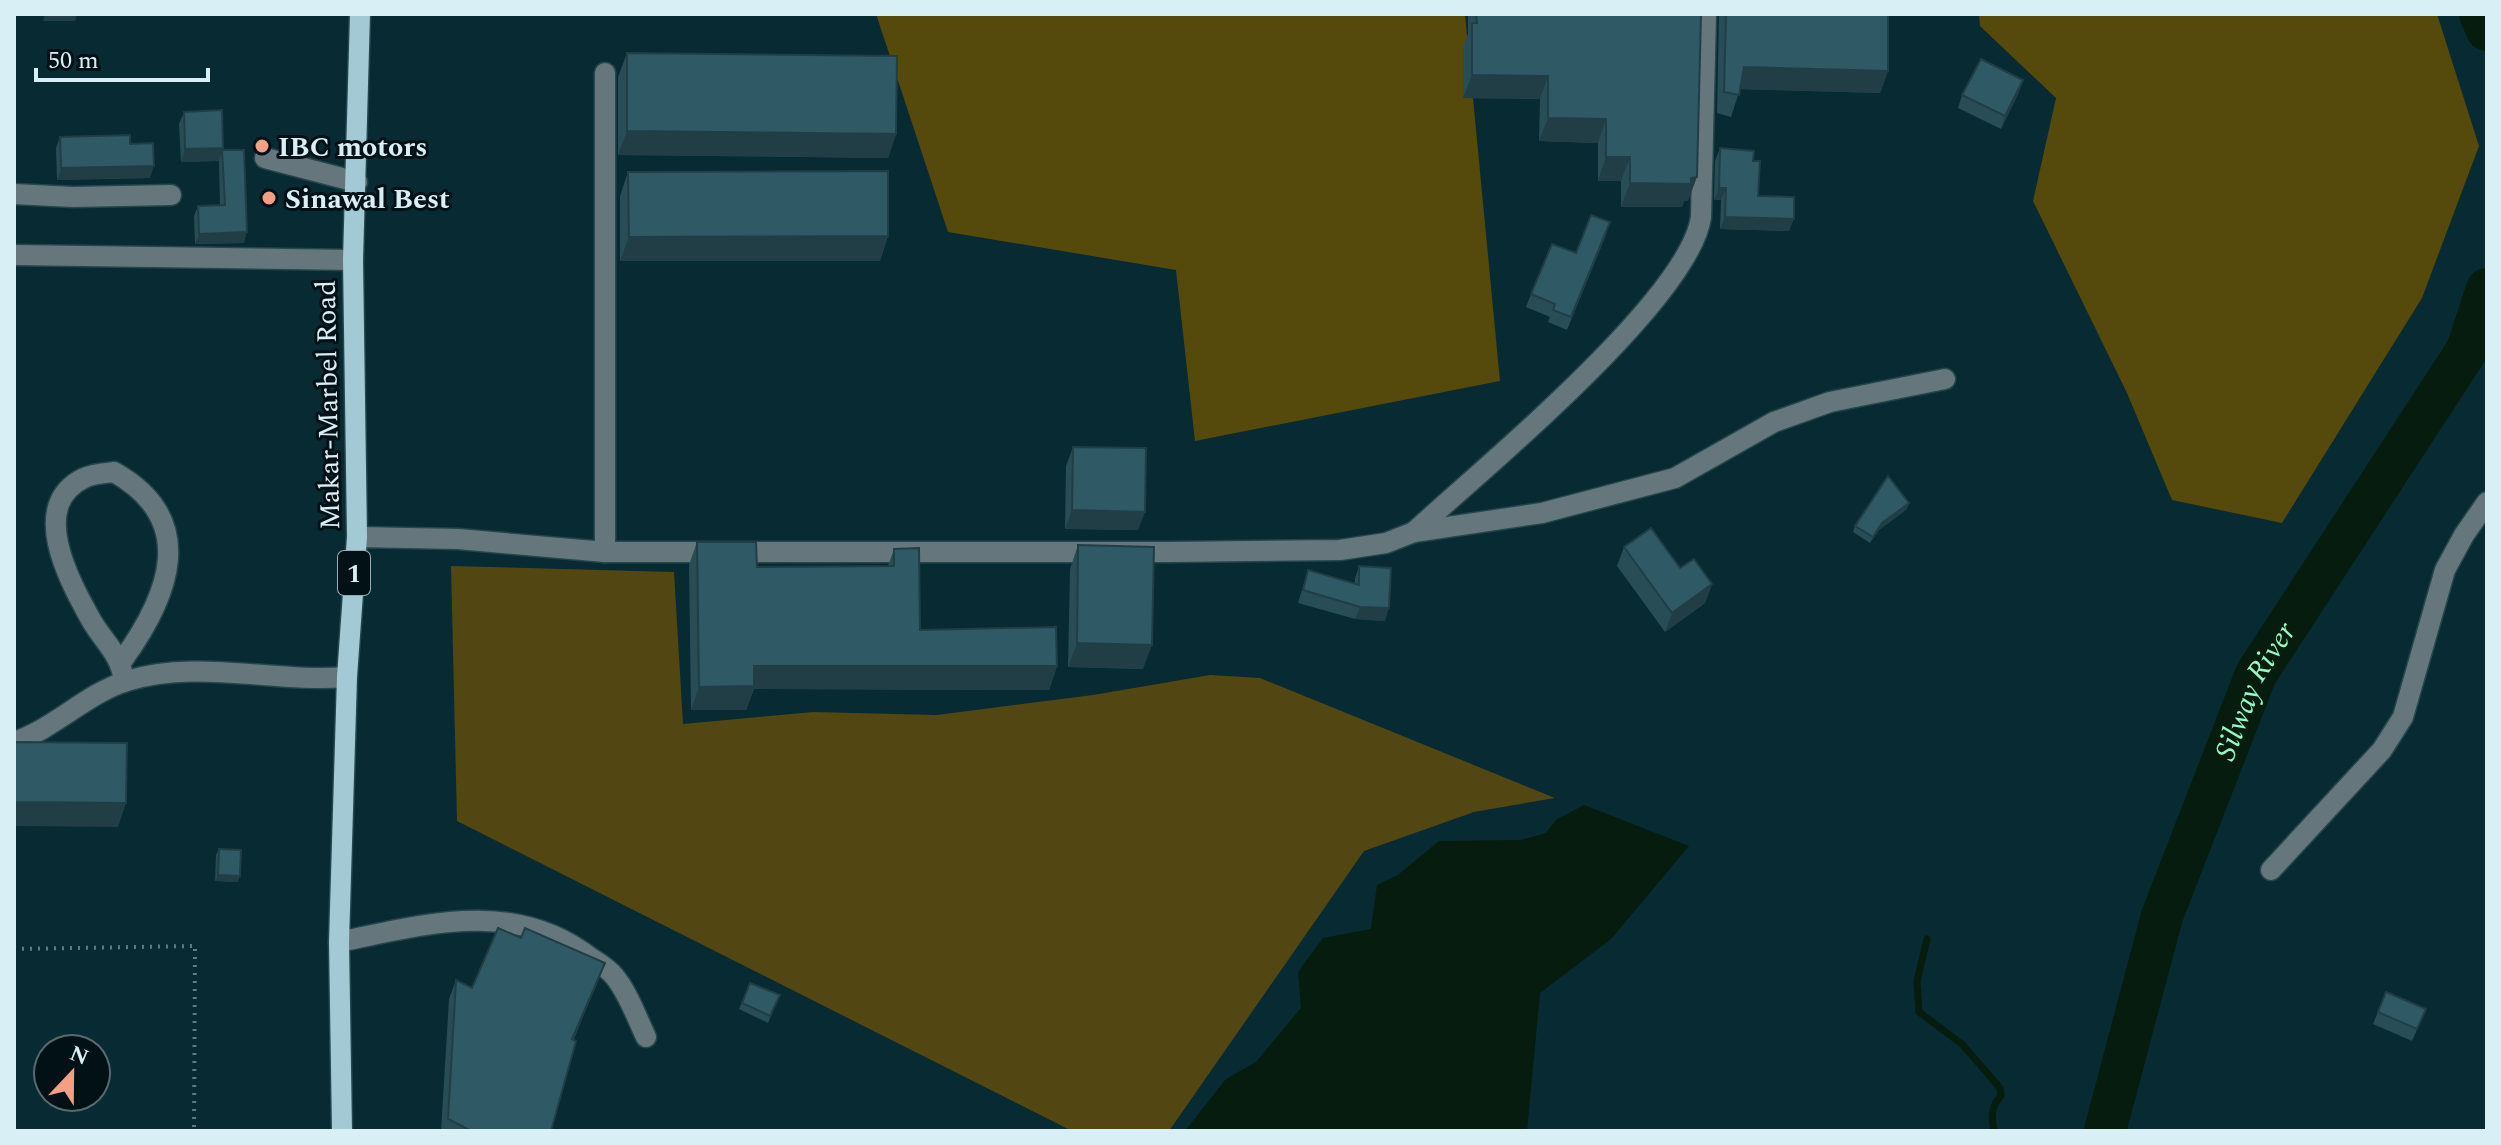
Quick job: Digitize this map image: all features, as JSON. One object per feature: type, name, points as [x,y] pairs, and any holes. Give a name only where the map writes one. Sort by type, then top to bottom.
[{"type":"main road","name":"Makar-Marbel Road","points":[[342,1131],[339,942],[347,677],[357,537],[353,260],[360,14]]},
{"type":"street","points":[[1414,532],[1624,338],[1682,263],[1699,232],[1701,217],[1706,14]]},
{"type":"street","points":[[605,73],[605,552]]},
{"type":"street","points":[[265,158],[357,182]]},
{"type":"street","points":[[14,194],[73,197],[171,195]]},
{"type":"street","points":[[14,255],[353,260]]},
{"type":"street","points":[[357,537],[458,539],[605,552],[1340,550],[1386,543],[1414,532],[1542,513],[1675,478],[1774,422],[1830,402],[1945,379]]},
{"type":"street","points":[[122,661],[146,628],[169,561],[160,509],[139,486],[114,472],[84,478],[62,497],[55,507],[56,533],[65,566],[91,620],[122,661],[124,682]]},
{"type":"street","points":[[2271,870],[2382,750],[2403,717],[2445,570],[2487,502]]},
{"type":"street","points":[[14,742],[124,682],[160,673],[308,681],[347,677]]},
{"type":"street","points":[[339,942],[451,920],[488,919],[530,925],[572,943],[615,976],[646,1037]]},
{"type":"path","points":[[14,949],[195,946],[194,1131]]},
{"type":"shaded area","points":[[876,14],[1465,14],[1500,381],[1195,441],[1176,270],[948,232]]},
{"type":"shaded area","points":[[1979,14],[2437,14],[2479,146],[2422,298],[2282,523],[2172,500],[2127,393],[2033,201],[2056,98],[1980,26]]},
{"type":"shaded area","points":[[451,566],[674,572],[683,724],[813,712],[937,715],[1093,695],[1210,675],[1260,678],[1555,798],[1474,812],[1364,851],[1169,1131],[1072,1131],[457,821]]},
{"type":"shaded area","points":[[1584,805],[1689,846],[1611,939],[1540,993],[1527,1131],[1185,1131],[1226,1079],[1256,1062],[1301,1008],[1298,972],[1323,938],[1371,929],[1377,885],[1398,875],[1439,841],[1521,840],[1546,833],[1556,820]]},
{"type":"building","points":[[1476,14],[1701,14],[1697,177],[1691,178],[1691,184],[1630,183],[1630,157],[1606,157],[1606,119],[1548,118],[1548,76],[1472,75],[1472,23],[1477,23]]},
{"type":"building","points":[[1726,14],[1888,14],[1888,71],[1744,67],[1739,95],[1724,92]]},
{"type":"building","points":[[627,53],[897,56],[896,134],[627,131]]},
{"type":"building","points":[[1981,59],[2023,80],[2005,116],[1962,95]]},
{"type":"building","points":[[222,110],[223,148],[185,149],[184,112]]},
{"type":"building","points":[[130,135],[130,144],[153,143],[154,166],[61,168],[60,137]]},
{"type":"building","points":[[1720,148],[1754,151],[1753,161],[1760,161],[1758,196],[1794,197],[1794,219],[1725,217],[1726,188],[1719,188]]},
{"type":"building","points":[[222,150],[244,150],[247,232],[199,234],[198,206],[225,205]]},
{"type":"building","points":[[888,171],[888,236],[629,237],[628,172]]},
{"type":"building","points":[[1591,215],[1610,222],[1571,317],[1553,310],[1555,304],[1531,294],[1552,244],[1576,253]]},
{"type":"building","points":[[1073,447],[1146,448],[1145,512],[1072,510]]},
{"type":"building","points":[[1888,476],[1909,503],[1882,523],[1873,537],[1855,526]]},
{"type":"building","points":[[1651,528],[1680,568],[1694,559],[1712,584],[1672,613],[1624,547]]},
{"type":"building","points":[[697,542],[756,542],[757,567],[894,566],[894,549],[919,548],[920,630],[1056,627],[1057,666],[754,666],[754,686],[699,687]]},
{"type":"building","points":[[1078,545],[1154,547],[1152,645],[1077,643]]},
{"type":"building","points":[[1359,566],[1391,568],[1389,608],[1360,607],[1303,590],[1308,570],[1359,585]]},
{"type":"building","points":[[14,742],[127,743],[126,803],[14,802]]},
{"type":"building","points":[[219,849],[241,850],[240,876],[218,875]]},
{"type":"building","points":[[498,928],[521,938],[525,928],[605,963],[572,1039],[576,1041],[551,1131],[471,1131],[448,1119],[456,980],[472,988]]},
{"type":"building","points":[[750,983],[780,995],[770,1016],[742,1003]]},
{"type":"building","points":[[2386,992],[2426,1009],[2417,1029],[2378,1012]]},
{"type":"waterway","points":[[2480,14],[2487,30]]},
{"type":"waterway","name":"Silway River","points":[[2105,1131],[2162,916],[2256,674],[2467,350],[2487,289]]},
{"type":"waterway","points":[[1927,939],[1917,981],[1919,1012],[1962,1044],[2000,1088],[2001,1096],[1993,1112],[1994,1131]]},
{"type":"place","name":"IBC motors","points":[[262,146]]},
{"type":"place","name":"Sinawal Best","points":[[269,198]]}]
